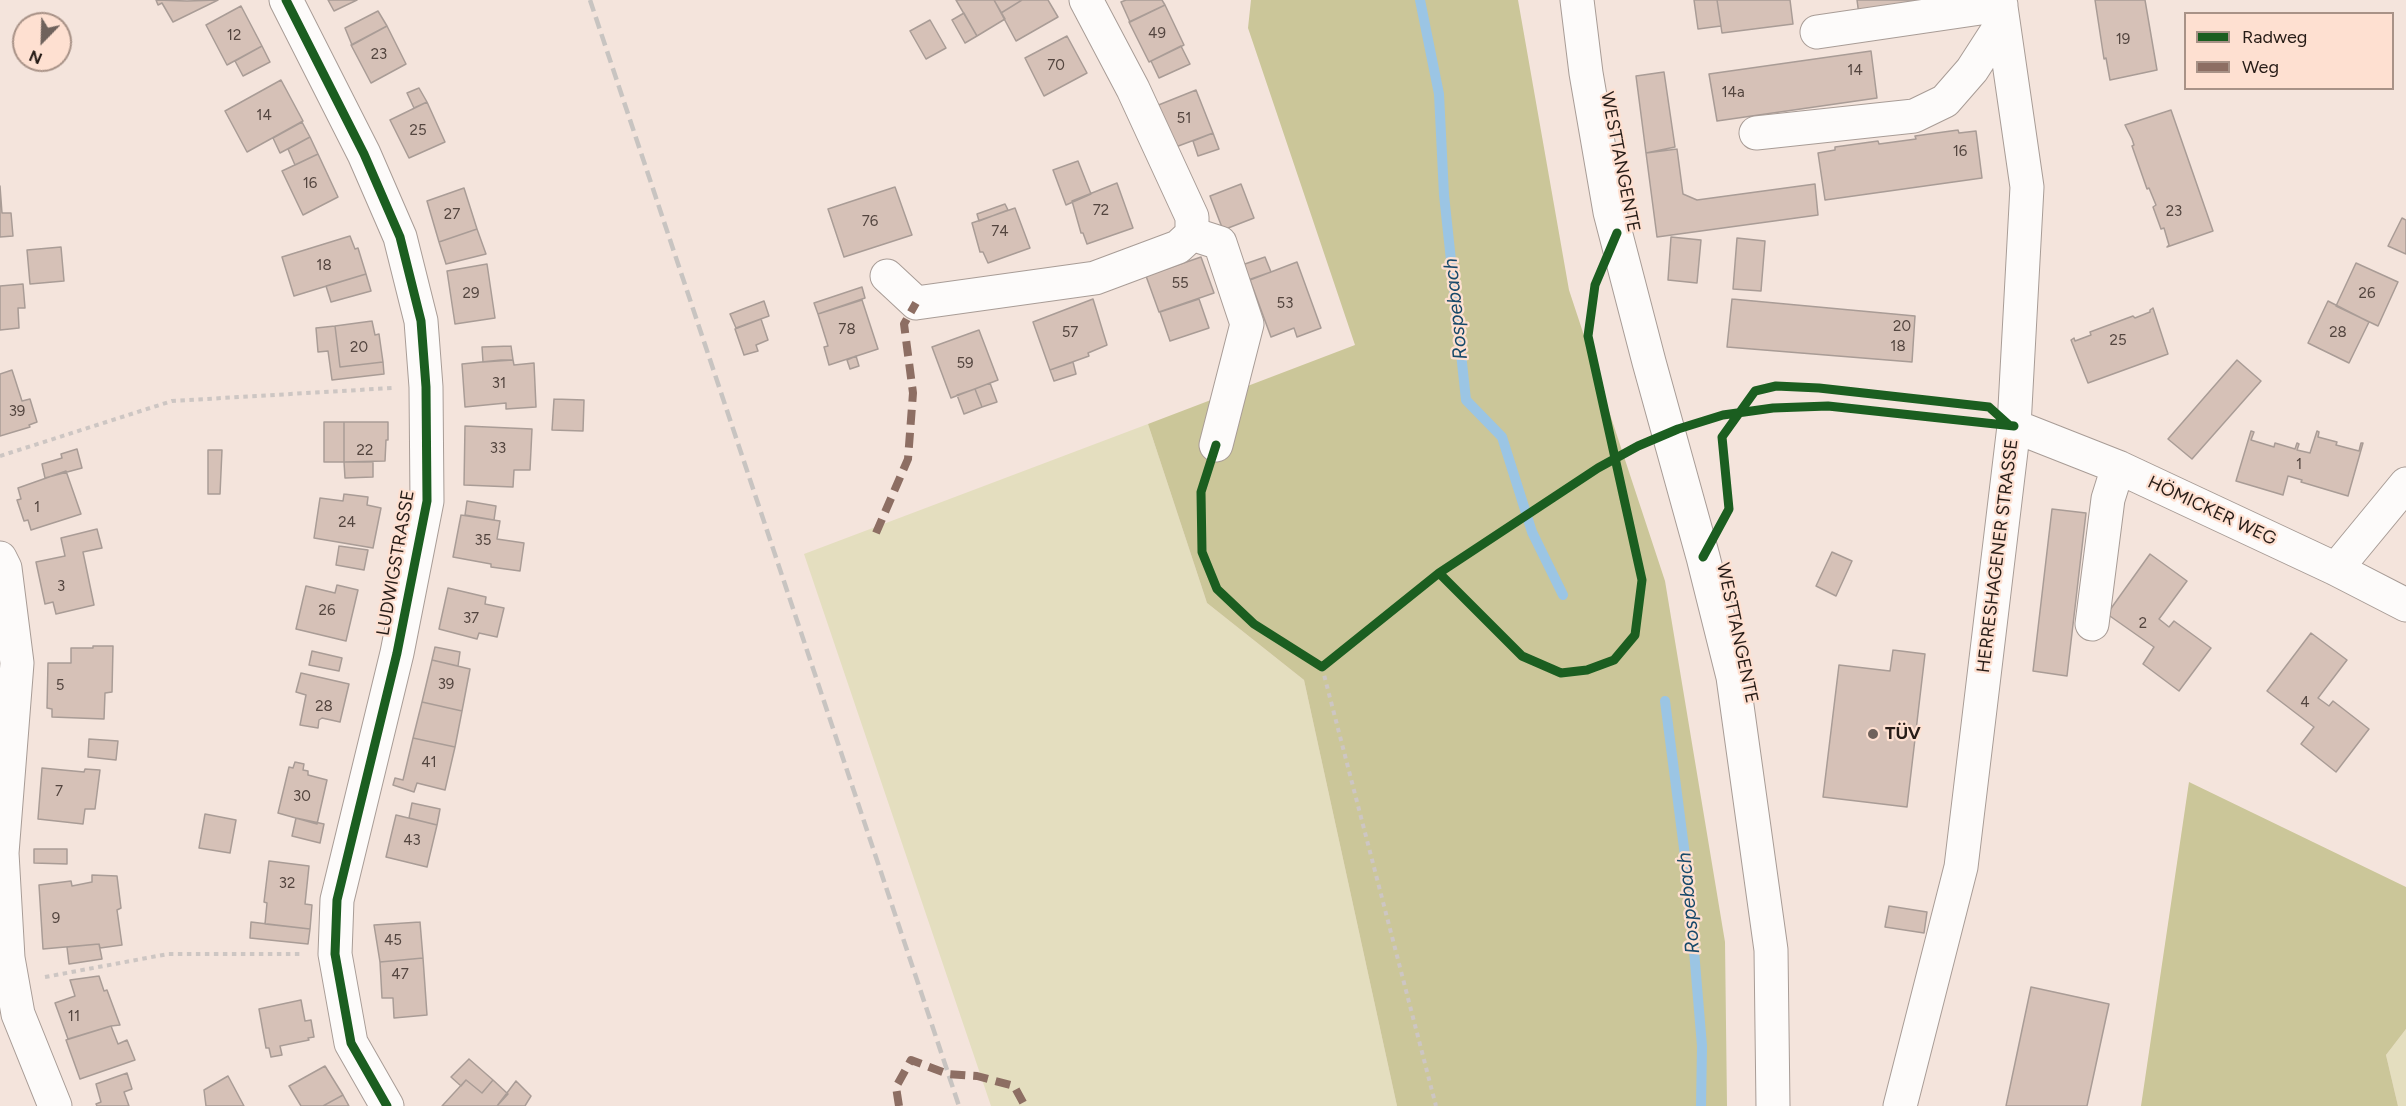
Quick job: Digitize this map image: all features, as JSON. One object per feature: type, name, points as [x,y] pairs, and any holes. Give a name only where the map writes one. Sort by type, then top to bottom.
[{"type":"street","name":"LUDWIGSTRASSE","points":[[286,0],[364,153],[400,237],[422,321],[426,387],[427,501],[397,653],[338,900],[335,954],[351,1043],[387,1106]]},
{"type":"street","points":[[887,276],[916,303],[1095,278],[1178,247],[1192,234],[1192,217],[1133,89],[1086,0]]},
{"type":"street","name":"WESTTANGENTE","points":[[1577,0],[1586,73],[1611,212],[1649,362],[1704,556],[1733,677],[1771,950],[1773,1106]]},
{"type":"street","points":[[1817,32],[2001,9]]},
{"type":"street","points":[[1756,133],[1914,116],[1945,101],[1972,69],[2001,9]]},
{"type":"street","name":"HERRESHAGENER STRASSE","points":[[1900,1106],[1961,867],[2014,426],[2028,187],[2001,9]]},
{"type":"street","points":[[1192,234],[1220,243],[1247,324],[1216,445]]},
{"type":"street","name":"HÖMICKER WEG","points":[[2014,426],[2118,467],[2336,569],[2406,605]]},
{"type":"street","points":[[2092,624],[2108,499],[2118,467]]},
{"type":"street","points":[[2336,569],[2406,484]]},
{"type":"street","points":[[0,558],[5,568],[17,663],[2,853],[8,958],[18,1014],[55,1106]]},
{"type":"path","points":[[0,456],[172,401],[426,387]]},
{"type":"path","points":[[1331,660],[1323,667],[1436,1106]]},
{"type":"path","points":[[11,983],[168,954],[303,954]]},
{"type":"shaded area","points":[[1251,0],[1518,0],[1569,290],[1665,581],[1725,942],[1727,1106],[1397,1106],[1304,680],[1207,603],[1148,424],[1355,345],[1248,28]]},
{"type":"shaded area","points":[[1148,424],[1207,603],[1304,680],[1397,1106],[991,1106],[804,554]]},
{"type":"shaded area","points":[[2189,782],[2406,887],[2406,1029],[2386,1055],[2398,1106],[2141,1106]]},
{"type":"shaded area","points":[[2406,1029],[2406,1106],[2398,1106],[2386,1055]]},
{"type":"building","points":[[156,0],[218,0],[173,22],[162,3],[158,5]]},
{"type":"building","points":[[328,0],[357,0],[334,11]]},
{"type":"building","points":[[956,0],[994,0],[1005,19],[977,36]]},
{"type":"building","points":[[994,0],[1022,0],[1001,13]]},
{"type":"building","points":[[1022,0],[1048,0],[1058,17],[1016,41],[1001,13]]},
{"type":"building","points":[[1162,0],[1165,5],[1130,22],[1121,2]]},
{"type":"building","points":[[1694,0],[1717,0],[1721,26],[1698,29]]},
{"type":"building","points":[[1717,0],[1790,0],[1793,24],[1722,33]]},
{"type":"building","points":[[1857,0],[1929,0],[1859,15]]},
{"type":"building","points":[[2095,0],[2145,0],[2157,70],[2110,80],[2106,58],[2104,59]]},
{"type":"building","points":[[1165,5],[1184,45],[1149,62],[1129,22]]},
{"type":"building","points":[[241,6],[262,46],[227,65],[206,25]]},
{"type":"building","points":[[378,11],[387,26],[352,45],[345,28]]},
{"type":"building","points":[[964,13],[977,36],[965,43],[952,20]]},
{"type":"building","points":[[930,20],[946,48],[926,59],[910,31]]},
{"type":"building","points":[[387,26],[406,64],[371,83],[351,45]]},
{"type":"building","points":[[1067,36],[1087,73],[1044,96],[1025,58]]},
{"type":"building","points":[[262,46],[270,62],[243,76],[235,61]]},
{"type":"building","points":[[1181,46],[1190,64],[1159,78],[1151,61]]},
{"type":"building","points":[[1871,51],[1877,98],[1717,121],[1709,74]]},
{"type":"building","points":[[1664,72],[1675,147],[1646,153],[1636,76]]},
{"type":"building","points":[[281,80],[303,121],[247,152],[225,111]]},
{"type":"building","points":[[419,88],[427,102],[414,108],[407,93]]},
{"type":"building","points":[[1196,90],[1213,133],[1173,148],[1156,106]]},
{"type":"building","points":[[427,102],[445,142],[409,158],[390,120]]},
{"type":"building","points":[[2171,110],[2213,231],[2167,247],[2169,245],[2164,228],[2161,229],[2153,207],[2156,205],[2149,188],[2147,189],[2132,146],[2134,145],[2132,139],[2125,125]]},
{"type":"building","points":[[302,122],[310,137],[280,153],[273,138]]},
{"type":"building","points":[[1958,130],[1959,133],[1976,131],[1982,178],[1825,200],[1818,153],[1835,150],[1835,147],[1916,139],[1915,136]]},
{"type":"building","points":[[1213,133],[1219,149],[1198,156],[1193,141]]},
{"type":"building","points":[[310,137],[318,154],[295,165],[288,149]]},
{"type":"building","points":[[1677,149],[1683,194],[1697,200],[1815,184],[1818,215],[1657,237],[1646,153]]},
{"type":"building","points":[[318,154],[338,197],[303,215],[282,171]]},
{"type":"building","points":[[1078,161],[1091,194],[1066,205],[1053,170]]},
{"type":"building","points":[[1117,183],[1133,228],[1087,244],[1081,233],[1072,201]]},
{"type":"building","points":[[1241,184],[1254,218],[1223,230],[1210,196]]},
{"type":"building","points":[[0,186],[2,213],[11,213],[13,236],[0,237]]},
{"type":"building","points":[[895,187],[912,235],[844,257],[828,209]]},
{"type":"building","points":[[464,188],[477,229],[439,242],[427,201]]},
{"type":"building","points":[[1005,204],[1008,210],[979,221],[977,214]]},
{"type":"building","points":[[1015,208],[1030,248],[988,263],[983,252],[980,252],[972,223]]},
{"type":"building","points":[[2402,218],[2406,220],[2406,254],[2388,246]]},
{"type":"building","points":[[477,229],[486,254],[446,264],[439,242]]},
{"type":"building","points":[[350,236],[355,249],[358,248],[366,274],[294,296],[282,257]]},
{"type":"building","points":[[1671,237],[1701,240],[1697,283],[1668,280]]},
{"type":"building","points":[[1737,238],[1765,241],[1761,291],[1733,289]]},
{"type":"building","points":[[61,247],[64,281],[30,284],[27,250]]},
{"type":"building","points":[[1201,257],[1214,293],[1159,312],[1146,276]]},
{"type":"building","points":[[1265,257],[1271,272],[1248,280],[1242,265]]},
{"type":"building","points":[[1297,262],[1321,328],[1297,337],[1294,328],[1271,337],[1250,280]]},
{"type":"building","points":[[2356,263],[2398,282],[2378,326],[2336,306]]},
{"type":"building","points":[[487,264],[495,318],[455,324],[447,271]]},
{"type":"building","points":[[366,274],[371,291],[331,302],[326,286]]},
{"type":"building","points":[[23,284],[25,308],[18,308],[19,328],[0,330],[0,286]]},
{"type":"building","points":[[862,287],[865,298],[818,314],[814,303]]},
{"type":"building","points":[[1093,299],[1107,345],[1088,353],[1089,356],[1050,370],[1033,322]]},
{"type":"building","points":[[1199,299],[1209,328],[1170,341],[1160,312]]},
{"type":"building","points":[[1732,299],[1915,316],[1912,362],[1727,347]]},
{"type":"building","points":[[862,300],[878,349],[829,365],[824,347],[828,346],[818,314]]},
{"type":"building","points":[[764,301],[769,316],[736,328],[730,314]]},
{"type":"building","points":[[2328,301],[2369,322],[2349,363],[2308,343]]},
{"type":"building","points":[[2153,308],[2168,354],[2088,383],[2071,340],[2074,338],[2075,341],[2091,335],[2090,332],[2133,316],[2135,318],[2150,312]]},
{"type":"building","points":[[761,319],[768,340],[756,345],[758,351],[744,355],[735,329]]},
{"type":"building","points":[[372,321],[375,335],[379,334],[383,362],[340,367],[335,326]]},
{"type":"building","points":[[335,326],[340,367],[383,362],[384,374],[332,380],[328,351],[318,352],[316,328]]},
{"type":"building","points":[[979,330],[998,380],[951,398],[932,347]]},
{"type":"building","points":[[511,346],[513,360],[483,362],[482,347]]},
{"type":"building","points":[[856,356],[859,366],[850,369],[847,360]]},
{"type":"building","points":[[513,360],[514,365],[534,363],[536,407],[506,409],[506,403],[465,407],[462,364]]},
{"type":"building","points":[[2237,360],[2261,381],[2192,459],[2168,439]]},
{"type":"building","points":[[1073,362],[1076,374],[1054,381],[1050,370]]},
{"type":"building","points":[[12,370],[22,401],[30,399],[37,422],[29,425],[30,427],[0,436],[0,374]]},
{"type":"building","points":[[990,383],[997,402],[982,407],[975,389]]},
{"type":"building","points":[[975,389],[982,407],[964,414],[957,395]]},
{"type":"building","points":[[554,399],[584,400],[583,431],[552,430]]},
{"type":"building","points":[[324,422],[344,422],[344,462],[324,462]]},
{"type":"building","points":[[344,422],[388,422],[385,461],[344,462]]},
{"type":"building","points":[[465,426],[532,429],[530,470],[514,470],[513,487],[464,485]]},
{"type":"building","points":[[2251,431],[2254,432],[2251,440],[2274,447],[2275,443],[2295,449],[2297,443],[2299,444],[2297,450],[2310,453],[2317,431],[2319,432],[2318,437],[2359,451],[2363,443],[2348,496],[2288,476],[2283,495],[2236,481]]},
{"type":"building","points":[[77,449],[82,468],[45,478],[42,464],[62,458],[61,454]]},
{"type":"building","points":[[208,450],[222,450],[220,494],[208,494]]},
{"type":"building","points":[[344,462],[373,462],[373,477],[345,478]]},
{"type":"building","points":[[66,471],[81,514],[31,530],[28,520],[24,521],[17,500],[21,499],[18,488]]},
{"type":"building","points":[[344,494],[368,497],[367,505],[381,508],[373,548],[314,538],[320,498],[343,501]]},
{"type":"building","points":[[467,501],[496,506],[494,520],[465,515]]},
{"type":"building","points":[[2052,509],[2086,513],[2067,676],[2033,671]]},
{"type":"building","points":[[461,515],[500,521],[497,539],[524,543],[520,571],[491,567],[491,564],[453,557]]},
{"type":"building","points":[[97,529],[102,548],[83,552],[94,605],[56,614],[53,602],[45,604],[36,562],[65,556],[61,538]]},
{"type":"building","points":[[339,546],[368,550],[364,570],[336,565]]},
{"type":"building","points":[[1832,552],[1852,561],[1836,596],[1816,586]]},
{"type":"building","points":[[2150,554],[2187,581],[2159,619],[2169,627],[2174,621],[2211,648],[2179,691],[2143,664],[2154,647],[2107,614]]},
{"type":"building","points":[[337,585],[358,590],[346,641],[296,629],[306,586],[335,593]]},
{"type":"building","points":[[448,588],[486,597],[485,604],[504,608],[497,637],[479,633],[477,639],[439,629]]},
{"type":"building","points":[[2311,633],[2347,660],[2318,698],[2329,706],[2333,701],[2369,729],[2336,772],[2301,744],[2314,727],[2267,691]]},
{"type":"building","points":[[93,646],[113,646],[112,692],[105,693],[104,719],[52,717],[52,709],[47,708],[48,663],[71,663],[71,648],[93,648]]},
{"type":"building","points":[[435,647],[460,652],[458,666],[432,660]]},
{"type":"building","name":"TÜV","points":[[1893,650],[1925,654],[1907,807],[1823,797],[1839,665],[1890,671]]},
{"type":"building","points":[[312,651],[342,658],[339,671],[309,665]]},
{"type":"building","points":[[432,660],[470,669],[462,711],[422,702]]},
{"type":"building","points":[[301,673],[349,684],[340,722],[322,718],[319,720],[318,728],[300,725],[306,695],[296,692]]},
{"type":"building","points":[[422,702],[462,711],[455,747],[413,738]]},
{"type":"building","points":[[413,738],[455,747],[445,790],[417,783],[414,792],[393,785],[395,778],[403,780]]},
{"type":"building","points":[[89,739],[118,741],[116,760],[88,757]]},
{"type":"building","points":[[295,762],[304,764],[303,770],[308,771],[308,775],[327,780],[317,824],[278,813],[289,767],[293,768]]},
{"type":"building","points":[[42,768],[84,772],[85,769],[100,770],[95,809],[85,809],[83,824],[38,819]]},
{"type":"building","points":[[412,803],[440,809],[437,825],[409,818]]},
{"type":"building","points":[[205,814],[236,820],[230,853],[199,848]]},
{"type":"building","points":[[396,815],[437,825],[427,867],[386,857]]},
{"type":"building","points":[[296,818],[324,824],[320,843],[292,836]]},
{"type":"building","points":[[34,849],[67,849],[67,864],[34,863]]},
{"type":"building","points":[[269,861],[309,866],[305,904],[312,905],[310,929],[265,924],[267,903],[264,902]]},
{"type":"building","points":[[92,875],[117,876],[121,908],[117,910],[122,945],[100,948],[99,944],[43,949],[39,885],[71,881],[72,886],[92,882]]},
{"type":"building","points":[[1889,906],[1927,912],[1924,933],[1885,927]]},
{"type":"building","points":[[251,922],[310,929],[308,944],[250,938]]},
{"type":"building","points":[[420,922],[423,958],[380,962],[374,925]]},
{"type":"building","points":[[99,944],[102,959],[69,964],[67,947]]},
{"type":"building","points":[[423,958],[427,1015],[394,1018],[393,998],[382,998],[380,962]]},
{"type":"building","points":[[99,976],[104,991],[107,990],[120,1025],[68,1039],[55,1003],[75,996],[70,980]]},
{"type":"building","points":[[2031,987],[2109,1004],[2087,1106],[2006,1106]]},
{"type":"building","points":[[301,1000],[305,1021],[311,1020],[314,1037],[280,1046],[282,1055],[271,1057],[269,1048],[266,1048],[259,1009]]},
{"type":"building","points":[[111,1026],[118,1044],[127,1040],[135,1060],[80,1079],[66,1040]]},
{"type":"building","points":[[469,1059],[493,1080],[482,1093],[466,1080],[461,1086],[451,1077]]},
{"type":"building","points":[[325,1066],[343,1095],[323,1106],[301,1106],[289,1086]]},
{"type":"building","points":[[127,1073],[132,1089],[124,1092],[129,1106],[97,1106],[96,1104],[101,1102],[96,1084]]},
{"type":"building","points":[[228,1076],[244,1106],[206,1106],[204,1090]]},
{"type":"building","points":[[466,1080],[482,1093],[493,1080],[508,1094],[497,1106],[442,1106]]},
{"type":"building","points":[[516,1081],[531,1096],[525,1106],[497,1106]]},
{"type":"building","points":[[343,1095],[349,1106],[323,1106]]},
{"type":"waterway","name":"Rospebach","points":[[1420,0],[1439,94],[1444,195],[1466,400],[1502,437],[1532,532],[1563,595]]},
{"type":"waterway","name":"Rospebach","points":[[1665,701],[1688,879],[1702,1046],[1701,1106]]},
{"type":"railway","points":[[590,0],[959,1106]]},
{"type":"marked path","points":[[876,533],[908,459],[913,393],[904,324],[916,303]]},
{"type":"marked path","points":[[899,1106],[896,1087],[911,1060],[948,1074],[977,1076],[1014,1086],[1025,1106]]},
{"type":"cycle path","points":[[286,0],[364,154],[400,237],[421,321],[426,387],[427,501],[397,653],[337,900],[335,954],[351,1043],[387,1106]]},
{"type":"cycle path","points":[[1439,573],[1522,656],[1561,673],[1587,670],[1614,660],[1635,635],[1642,580],[1588,336],[1595,285],[1617,233]]},
{"type":"cycle path","points":[[1703,557],[1729,509],[1722,437],[1755,391],[1776,386],[1819,388],[1989,407],[2009,425]]},
{"type":"cycle path","points":[[1216,445],[1201,492],[1202,552],[1217,589],[1254,624],[1322,667],[1439,573],[1598,468],[1638,446],[1678,429],[1723,415],[1773,408],[1828,406],[2014,426]]},
{"type":"place","name":"TÜV","points":[[1873,734]]}]
